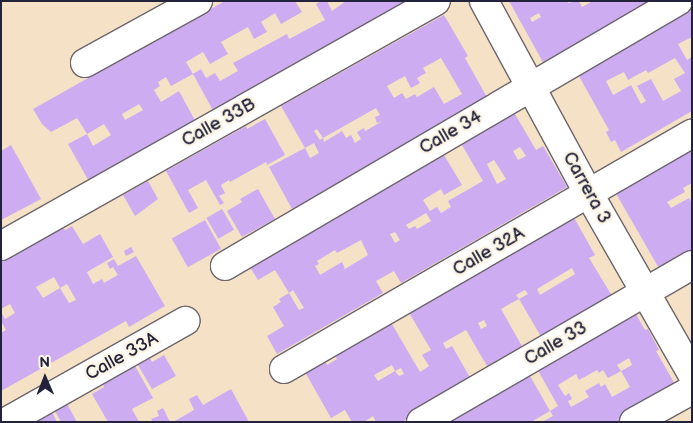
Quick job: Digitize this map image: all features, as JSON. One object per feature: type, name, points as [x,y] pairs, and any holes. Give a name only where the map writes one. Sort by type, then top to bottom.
[{"type":"street","points":[[86,63],[198,1]]},
{"type":"street","name":"Calle 33B","points":[[1,246],[436,1]]},
{"type":"street","name":"Carrera 3","points":[[484,1],[589,194],[692,374]]},
{"type":"street","name":"Calle 34","points":[[225,266],[678,1]]},
{"type":"street","name":"Calle 32A","points":[[284,369],[692,133]]},
{"type":"street","name":"Calle 33","points":[[421,422],[692,265]]},
{"type":"street","name":"Calle 33A","points":[[6,422],[185,322]]},
{"type":"street","points":[[634,422],[692,390]]},
{"type":"building","points":[[225,1],[295,1],[302,12],[281,24],[275,13],[261,22],[267,32],[254,39],[248,27],[221,42],[228,54],[210,64],[203,52],[186,62],[193,74],[171,86],[166,77],[158,82],[160,86],[154,90],[161,102],[179,91],[198,126],[91,185],[68,144],[87,134],[77,118],[51,132],[42,124],[33,109],[115,63],[112,58],[177,28]],"holes":[[[139,104],[143,110],[125,120],[122,114]],[[104,124],[111,135],[93,146],[87,134]]]},
{"type":"building","points":[[321,1],[327,1],[332,11],[346,1],[419,1],[216,116],[193,74],[201,69],[206,78],[215,73],[220,81],[238,71],[233,63],[287,34],[289,39],[325,20],[316,4]]},
{"type":"building","points":[[509,1],[567,1],[568,3],[579,1],[582,7],[593,1],[656,1],[544,64]],"holes":[[[539,13],[541,17],[532,22],[530,18]]]},
{"type":"building","points":[[692,2],[692,37],[678,44],[687,60],[692,57],[692,111],[621,152],[615,140],[611,142],[606,132],[609,130],[574,67]],"holes":[[[675,58],[685,73],[674,79],[681,91],[663,101],[651,79],[637,86],[646,101],[641,104],[631,85],[613,95],[606,81],[624,72],[628,80],[646,70],[648,73]]]},
{"type":"building","points":[[444,15],[468,56],[465,58],[488,99],[292,209],[269,167],[305,148],[281,106]],"holes":[[[441,58],[462,94],[444,104],[434,87],[417,97],[415,94],[406,99],[402,93],[394,98],[387,86],[405,76],[411,88],[420,83],[417,78],[426,73],[423,68]],[[376,108],[380,115],[375,117],[377,123],[383,121],[365,131],[364,128],[357,132],[361,139],[355,143],[351,135],[346,138],[342,131],[324,142],[323,138]],[[317,129],[323,138],[320,140],[314,131]],[[314,143],[319,153],[310,158],[305,148]]]},
{"type":"building","points":[[512,109],[536,150],[543,146],[567,187],[401,283],[394,271],[376,281],[383,293],[277,354],[267,336],[284,326],[273,307],[281,302],[279,299],[289,293],[275,270],[258,280],[247,262],[441,150],[462,185],[444,195],[441,189],[423,200],[430,211],[437,207],[441,213],[451,207],[448,201],[483,181],[459,140]],"holes":[[[520,147],[526,156],[518,160],[513,151]],[[494,160],[506,179],[497,184],[487,164]],[[426,213],[431,221],[417,229],[415,226],[409,229],[406,225]],[[395,232],[400,240],[395,243],[390,234]],[[361,240],[368,255],[345,269],[342,262],[320,275],[315,266],[319,264],[317,261],[335,250],[337,253]],[[293,290],[304,308],[299,310],[289,293]]]},
{"type":"building","points":[[265,119],[285,155],[267,165],[266,162],[221,185],[225,193],[219,196],[224,203],[220,205],[206,180],[188,190],[198,208],[189,213],[166,171],[246,126],[247,129]]},
{"type":"building","points":[[692,142],[692,183],[683,188],[685,192],[667,202],[671,208],[689,198],[692,203],[692,251],[660,270],[614,190]]},
{"type":"building","points":[[11,145],[41,199],[1,220],[1,151]]},
{"type":"building","points":[[148,181],[158,199],[135,216],[123,195]]},
{"type":"building","points":[[258,189],[275,219],[242,237],[227,211],[242,202],[240,199]]},
{"type":"building","points":[[222,209],[234,230],[218,239],[206,218]]},
{"type":"building","points":[[572,214],[595,255],[589,258],[614,299],[543,340],[519,299],[501,309],[523,348],[490,371],[466,330],[443,343],[446,349],[452,346],[472,381],[402,422],[376,422],[373,416],[364,422],[352,422],[345,410],[331,418],[305,372],[325,361],[327,365],[337,359],[333,352],[389,319],[420,372],[429,366],[422,355],[431,350],[407,309]],"holes":[[[572,268],[575,274],[540,295],[537,289]],[[525,290],[528,294],[519,299],[516,295]],[[484,320],[487,326],[481,329],[478,323]],[[392,365],[395,371],[378,381],[374,375]],[[401,368],[404,374],[399,376],[395,371]]]},
{"type":"building","points":[[56,216],[65,230],[72,226],[83,244],[100,234],[113,257],[87,272],[93,284],[102,279],[104,283],[118,275],[113,267],[110,269],[107,263],[114,259],[118,266],[136,256],[165,306],[129,327],[126,321],[1,391],[1,333],[6,330],[1,321],[1,312],[5,319],[15,313],[10,304],[1,309],[1,251]],"holes":[[[54,277],[60,288],[43,298],[36,287]],[[67,284],[76,300],[69,303],[60,288]]]},
{"type":"building","points":[[205,220],[221,249],[188,267],[172,238]]},
{"type":"building","points":[[131,247],[134,252],[126,256],[124,251]]},
{"type":"building","points":[[633,309],[645,330],[648,329],[659,350],[656,351],[680,393],[628,422],[542,422],[553,416],[550,411],[558,406],[535,365]],"holes":[[[629,358],[632,365],[621,371],[617,365]],[[597,370],[599,373],[603,370],[608,378],[621,371],[630,387],[612,397],[605,384],[601,387],[599,383],[585,391],[589,397],[571,407],[568,401],[572,399],[569,393],[565,396],[558,385],[576,374],[579,380]]]},
{"type":"building","points":[[164,355],[176,376],[152,389],[138,365],[150,358],[152,362]]},
{"type":"building","points":[[135,366],[153,398],[132,409],[139,422],[108,422],[92,394],[104,387],[103,384]]},
{"type":"building","points":[[526,369],[550,411],[531,422],[435,422]]},
{"type":"building","points":[[231,389],[249,422],[173,422],[194,410],[189,399],[197,395],[203,405]]},
{"type":"building","points":[[67,404],[77,422],[61,422],[55,411]]},
{"type":"building","points":[[163,408],[170,422],[153,422],[151,419],[159,416],[157,411]]},
{"type":"building","points":[[52,412],[57,422],[34,422]]}]
